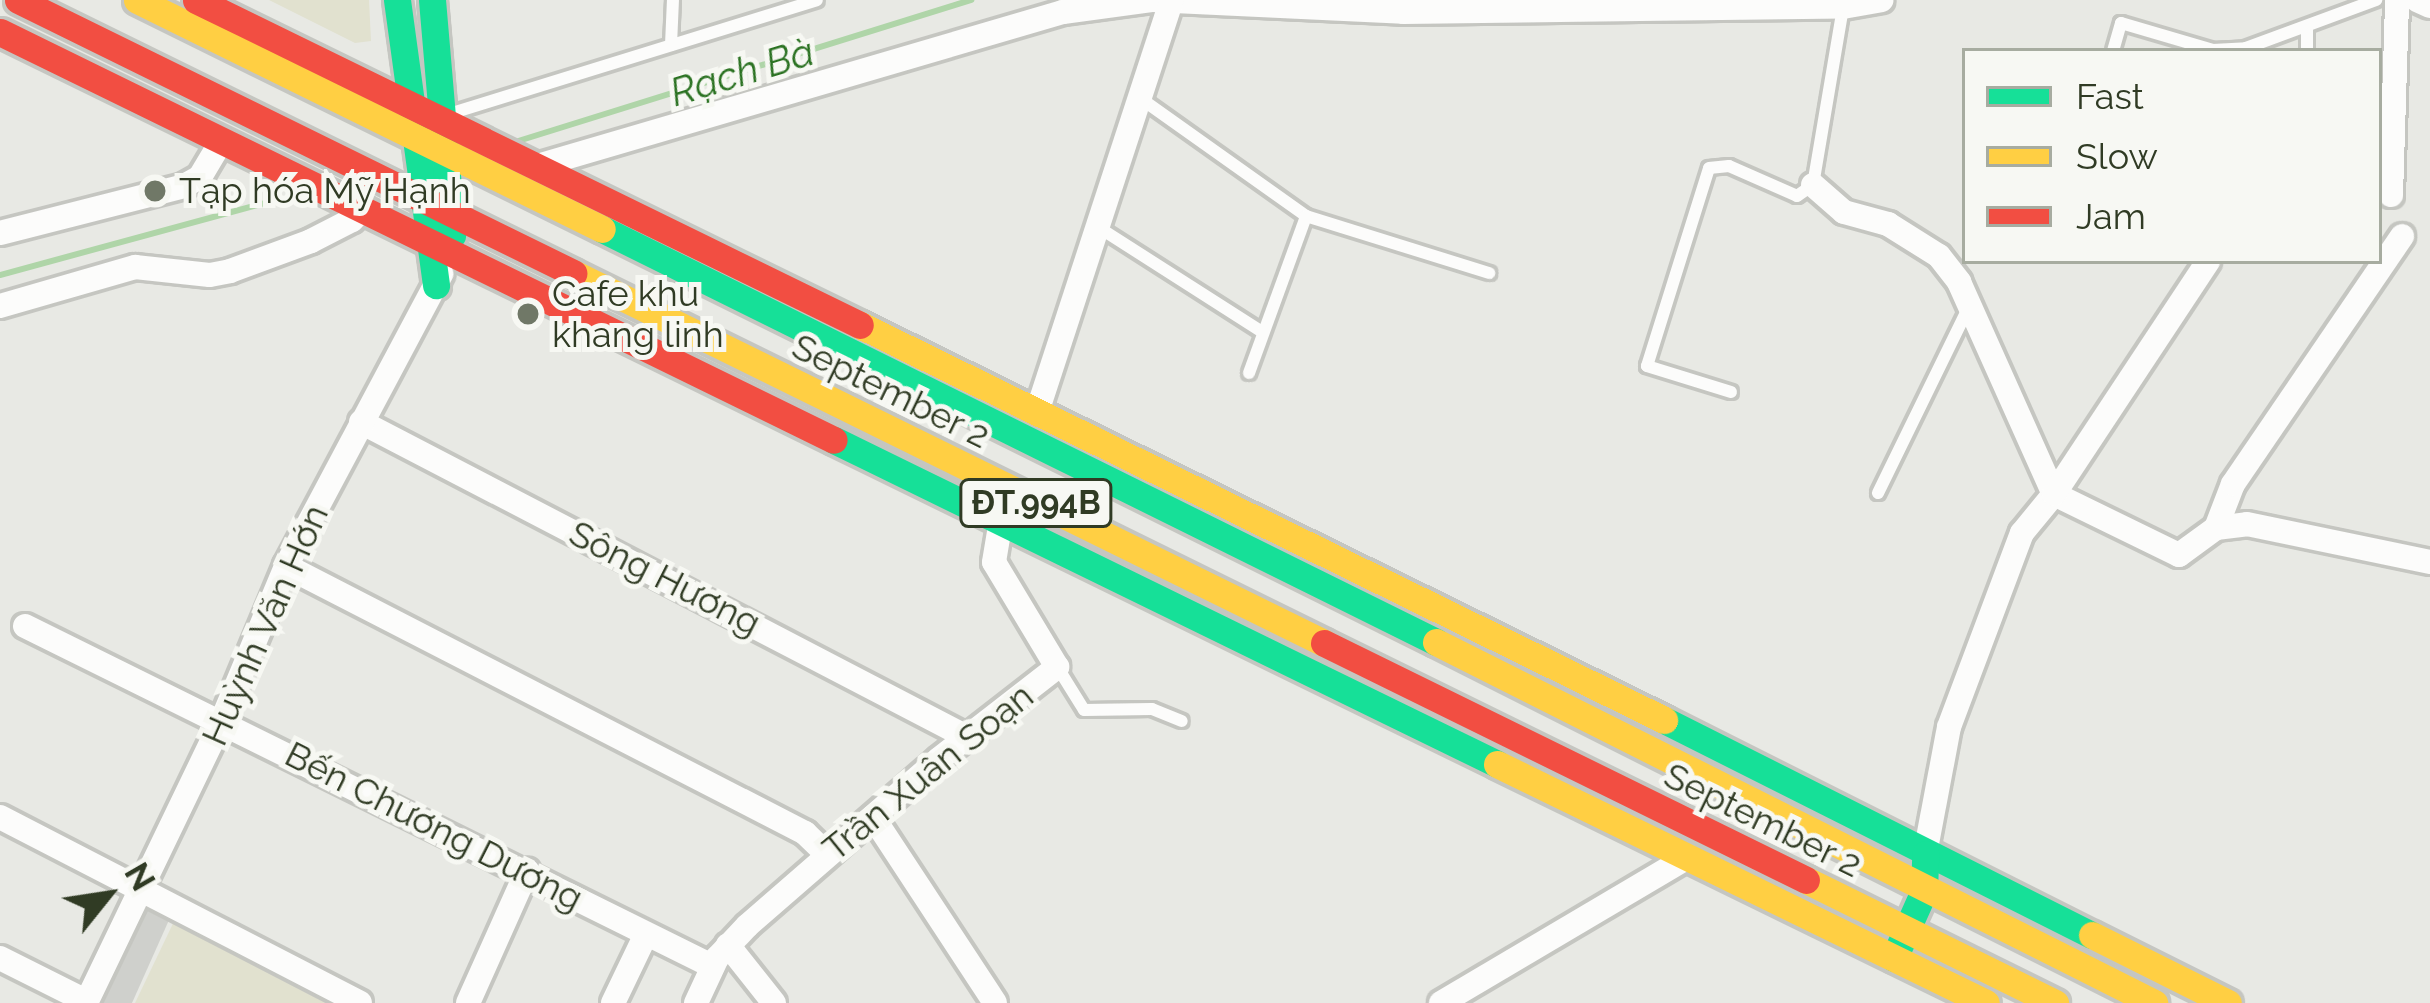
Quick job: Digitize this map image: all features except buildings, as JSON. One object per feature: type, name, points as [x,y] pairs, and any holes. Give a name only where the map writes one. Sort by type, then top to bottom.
[{"type":"main road","name":"September 2","points":[[18,0],[2055,1003]]},
{"type":"main road","name":"September 2","points":[[137,0],[1146,483],[1695,735],[2228,1003]]},
{"type":"main road","name":"September 2","points":[[196,0],[442,116],[532,168],[1037,412],[1146,483],[1924,891],[2154,1003]]},
{"type":"main road","points":[[397,0],[415,135],[437,204],[441,245],[436,285]]},
{"type":"main road","points":[[432,0],[444,149],[437,204]]},
{"type":"main road","name":"September 2","points":[[0,32],[1986,1003]]},
{"type":"main road","points":[[1093,565],[1106,537]]},
{"type":"main road","points":[[1894,958],[1924,891],[1925,854]]},
{"type":"street","points":[[532,168],[1063,11],[1172,1],[1403,12],[1843,8],[1881,0]]},
{"type":"street","points":[[2391,195],[2397,0]]},
{"type":"street","points":[[2416,0],[2430,6]]},
{"type":"street","points":[[1037,412],[1172,1]]},
{"type":"street","points":[[0,233],[184,186],[200,177],[222,140]]},
{"type":"street","points":[[1814,185],[1844,212],[1888,224],[1939,256],[1970,303],[2054,494],[2179,555],[2216,528],[2247,524],[2430,562]]},
{"type":"street","points":[[0,306],[134,267],[211,274],[230,271],[311,241],[352,220],[364,208]]},
{"type":"street","points":[[2216,528],[2233,484],[2402,236]]},
{"type":"street","points":[[1925,854],[1949,727],[2022,533],[2054,494],[2206,264]]},
{"type":"street","name":"Huỳnh Văn Hớn","points":[[86,1002],[222,720],[286,566],[436,285]]},
{"type":"street","name":"Sông Hương","points":[[361,422],[967,737]]},
{"type":"street","name":"Trần Xuân Soạn","points":[[696,1003],[712,966],[728,945],[827,854],[1057,667],[994,562],[1001,520]]},
{"type":"street","points":[[286,566],[805,832],[827,854]]},
{"type":"street","name":"Bến Chương Dương","points":[[26,626],[712,966]]},
{"type":"street","points":[[0,817],[360,1003]]},
{"type":"street","points":[[873,817],[995,1003]]},
{"type":"street","points":[[1441,1003],[1688,856]]},
{"type":"street","points":[[468,1003],[527,871]]},
{"type":"street","points":[[613,1003],[646,934]]},
{"type":"street","points":[[728,945],[775,1003]]},
{"type":"street","points":[[0,958],[86,1002]]},
{"type":"lane","points":[[671,45],[673,0]]},
{"type":"lane","points":[[442,116],[817,0]]},
{"type":"lane","points":[[2246,48],[2376,0]]},
{"type":"lane","points":[[1731,392],[1647,366],[1709,169],[1730,166],[1797,196],[1814,185],[1843,8]]},
{"type":"lane","points":[[2115,48],[2121,22],[2206,48]]},
{"type":"lane","points":[[2307,28],[2307,48]]},
{"type":"lane","points":[[1139,97],[1306,216],[1489,273]]},
{"type":"lane","points":[[1249,373],[1306,216]]},
{"type":"lane","points":[[1099,227],[1262,332]]},
{"type":"lane","points":[[1878,493],[1970,303]]},
{"type":"lane","points":[[1057,667],[1084,710],[1152,709],[1182,721]]},
{"type":"green space","points":[[269,0],[369,0],[371,41],[355,43]]},
{"type":"green space","points":[[178,913],[362,1003],[135,1003]]},
{"type":"waterway","name":"Rạch Bà","points":[[515,142],[971,0]]},
{"type":"waterway","points":[[0,275],[268,202]]},
{"type":"traffic: fast","points":[[397,0],[436,285]]},
{"type":"traffic: fast","points":[[432,0],[452,235]]},
{"type":"traffic: fast","points":[[602,229],[1436,642]]},
{"type":"traffic: fast","points":[[834,440],[1497,764]]},
{"type":"traffic: fast","points":[[1664,720],[2092,935]]},
{"type":"traffic: fast","points":[[1894,958],[1924,891],[1925,854]]},
{"type":"traffic: slow","points":[[137,0],[602,229]]},
{"type":"traffic: slow","points":[[573,273],[1324,643]]},
{"type":"traffic: slow","points":[[860,325],[1664,720]]},
{"type":"traffic: slow","points":[[1436,642],[2154,1003]]},
{"type":"traffic: slow","points":[[1497,764],[1986,1003]]},
{"type":"traffic: slow","points":[[1806,880],[2055,1003]]},
{"type":"traffic: slow","points":[[2092,935],[2228,1003]]},
{"type":"traffic: jam","points":[[18,0],[573,273]]},
{"type":"traffic: jam","points":[[196,0],[860,325]]},
{"type":"traffic: jam","points":[[0,32],[834,440]]},
{"type":"traffic: jam","points":[[1324,643],[1806,880]]},
{"type":"place","name":"Tạp hóa Mỹ Hạnh","points":[[155,191]]},
{"type":"place","name":"Cafe khu khang linh","points":[[528,314]]}]
